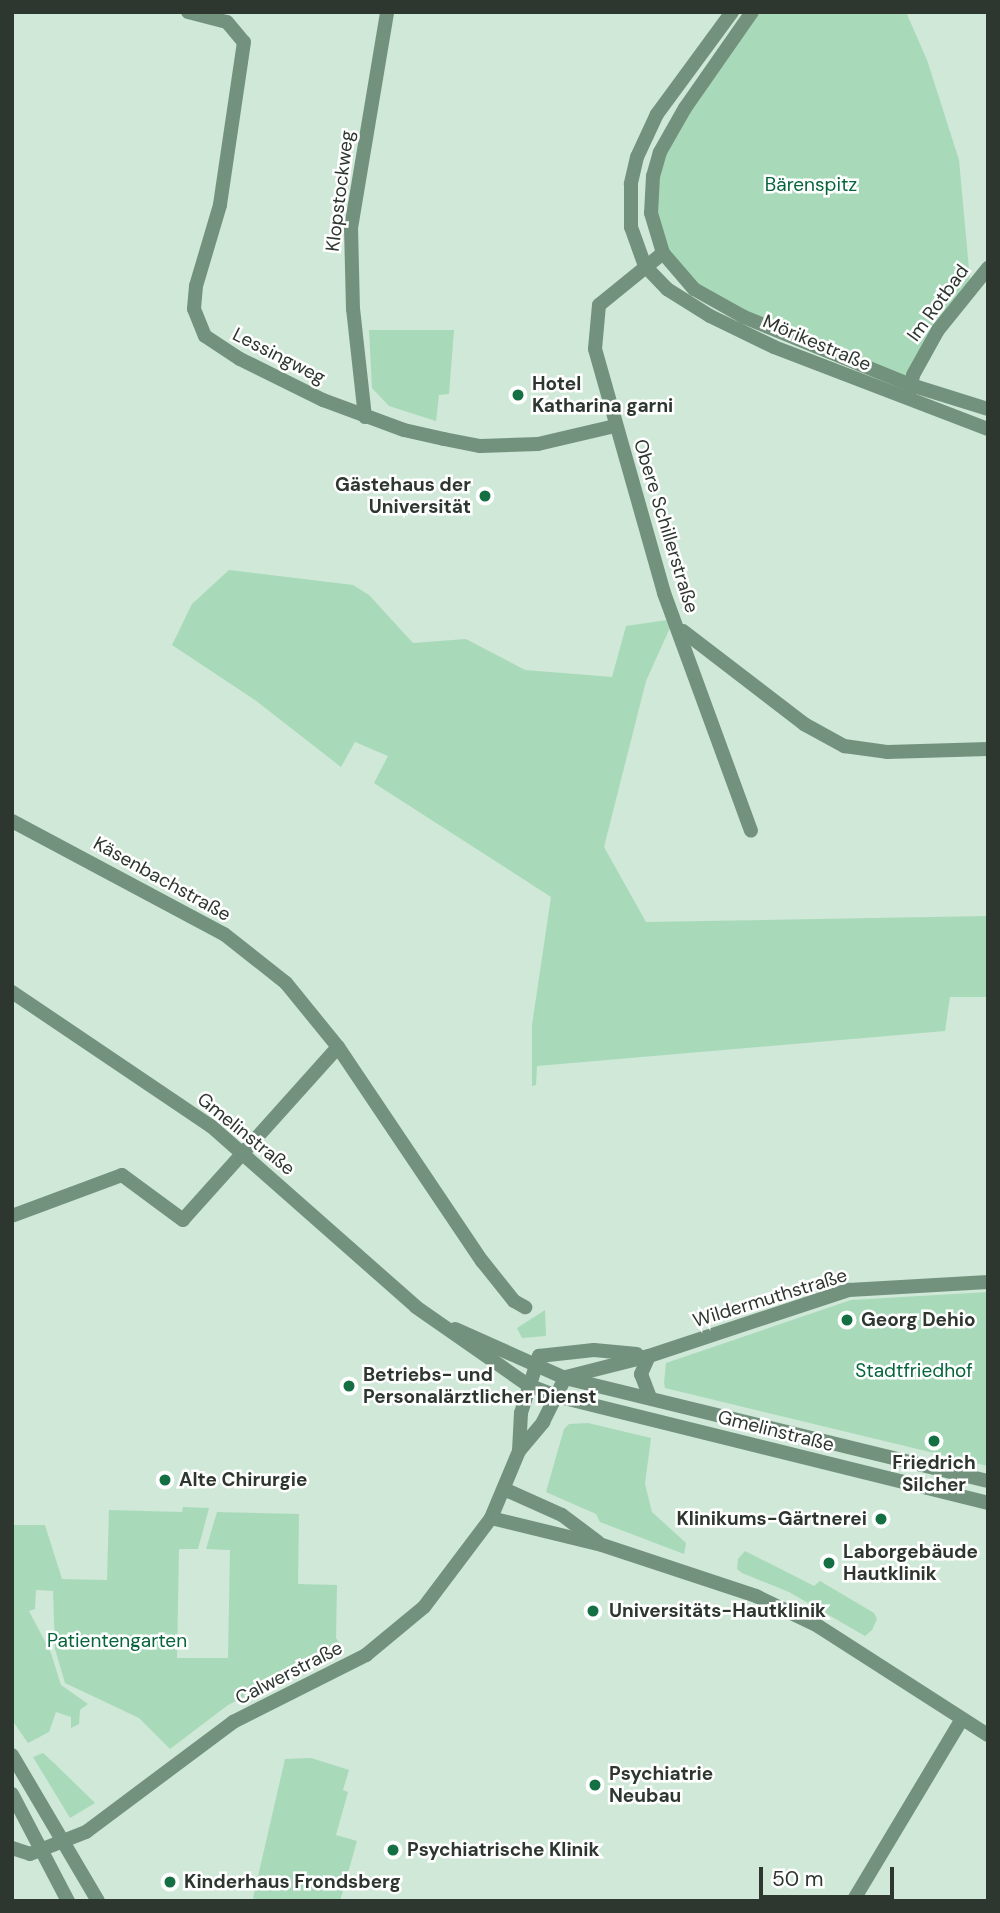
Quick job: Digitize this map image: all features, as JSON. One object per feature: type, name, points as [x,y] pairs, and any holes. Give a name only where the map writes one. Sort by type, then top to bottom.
[{"type":"street","name":"Lessingweg","points":[[188,12],[227,22],[244,42],[220,205],[197,286],[194,309],[198,327],[240,359],[365,417],[480,446],[538,444],[615,426]]},
{"type":"street","name":"Klopstockweg","points":[[365,417],[351,272],[351,228],[387,12]]},
{"type":"street","points":[[728,14],[751,14]]},
{"type":"street","points":[[728,14],[738,32]]},
{"type":"street","points":[[645,266],[631,227],[631,184],[637,157],[657,114],[728,14]]},
{"type":"street","points":[[663,253],[651,213],[653,176],[660,152],[751,14]]},
{"type":"street","name":"Obere Schillerstraße","points":[[663,253],[609,295],[596,315],[595,349],[615,426],[674,619],[751,831]]},
{"type":"street","name":"Mörikestraße","points":[[663,253],[694,289],[720,304],[911,386],[988,409]]},
{"type":"street","name":"Mörikestraße","points":[[645,266],[667,289],[710,316],[907,400],[988,429]]},
{"type":"street","name":"Im Rotbad","points":[[907,400],[938,330],[988,268]]},
{"type":"street","points":[[674,619],[704,651],[804,724],[844,746],[887,752],[988,749]]},
{"type":"street","name":"Käsenbachstraße","points":[[12,821],[224,934],[286,983],[338,1047],[482,1261],[514,1301],[525,1307]]},
{"type":"street","name":"Gmelinstraße","points":[[12,992],[241,1150],[354,1254],[440,1324],[528,1385],[556,1396],[988,1503]]},
{"type":"street","points":[[12,1216],[122,1175],[183,1220],[241,1150],[338,1047]]},
{"type":"street","name":"Wildermuthstraße","points":[[565,1378],[649,1356],[849,1290],[988,1282]]},
{"type":"street","name":"Gmelinstraße","points":[[440,1324],[565,1378],[988,1481]]},
{"type":"street","name":"Wildermuthstraße","points":[[535,1366],[546,1353],[594,1350],[649,1356]]},
{"type":"street","points":[[649,1356],[641,1374],[650,1398]]},
{"type":"street","points":[[528,1385],[535,1366]]},
{"type":"street","points":[[556,1396],[565,1378]]},
{"type":"street","name":"Calwerstraße","points":[[12,1848],[30,1854],[86,1832],[233,1722],[366,1655],[424,1607],[491,1518],[506,1490],[519,1451],[528,1385]]},
{"type":"street","name":"Calwerstraße","points":[[519,1451],[543,1422],[556,1396]]},
{"type":"street","points":[[506,1490],[562,1515],[602,1545]]},
{"type":"street","points":[[491,1518],[602,1545],[701,1575],[779,1606],[878,1662],[988,1735]]},
{"type":"street","points":[[853,1901],[962,1719]]},
{"type":"street","points":[[12,1755],[98,1901]]},
{"type":"street","points":[[12,1794],[68,1901]]},
{"type":"green space","name":"Bärenspitz","points":[[747,12],[906,12],[927,60],[959,160],[970,280],[911,385],[694,289],[655,231],[653,176]]},
{"type":"green space","points":[[369,330],[454,330],[449,394],[439,395],[436,421],[389,406],[372,388]]},
{"type":"green space","points":[[229,570],[353,585],[369,595],[413,643],[466,639],[525,670],[612,677],[626,626],[674,619],[646,681],[604,847],[646,922],[988,916],[988,997],[950,997],[945,1031],[537,1066],[536,1085],[532,1086],[532,1025],[551,897],[374,783],[388,756],[355,742],[341,767],[255,700],[172,645],[192,604]]},
{"type":"green space","name":"Stadtfriedhof","points":[[988,1292],[988,1466],[665,1388],[666,1363],[851,1300]]},
{"type":"green space","points":[[545,1310],[546,1336],[522,1338],[517,1328]]},
{"type":"green space","points":[[588,1423],[651,1438],[645,1484],[652,1512],[686,1543],[684,1554],[600,1522],[596,1514],[546,1492],[564,1429],[569,1424]]},
{"type":"green space","name":"Patientengarten","points":[[183,1507],[209,1508],[198,1549],[179,1549],[177,1658],[228,1658],[230,1550],[206,1549],[217,1512],[299,1514],[298,1584],[337,1585],[336,1638],[342,1647],[228,1705],[170,1749],[139,1718],[65,1683],[55,1649],[53,1591],[36,1590],[35,1609],[29,1611],[51,1653],[61,1685],[88,1704],[80,1710],[79,1724],[71,1728],[71,1717],[56,1712],[49,1732],[28,1743],[12,1720],[12,1525],[45,1525],[62,1579],[107,1580],[109,1510],[182,1512]]},
{"type":"green space","points":[[745,1551],[814,1586],[820,1581],[874,1613],[877,1619],[872,1630],[865,1636],[789,1592],[742,1573],[737,1569],[738,1559]]},
{"type":"green space","points":[[43,1753],[95,1803],[70,1818],[33,1757]]},
{"type":"green space","points":[[311,1758],[349,1770],[343,1790],[348,1792],[336,1835],[357,1841],[340,1901],[259,1901],[253,1898],[285,1759]]},
{"type":"place","name":"Hotel Katharina garni","points":[[518,395]]},
{"type":"place","name":"Gästehaus der Universität","points":[[485,496]]},
{"type":"place","name":"Georg Dehio","points":[[847,1320]]},
{"type":"place","name":"Betriebs- und Personalärztlicher Dienst","points":[[349,1386]]},
{"type":"place","name":"Friedrich Silcher","points":[[934,1441]]},
{"type":"place","name":"Alte Chirurgie","points":[[165,1480]]},
{"type":"place","name":"Klinikums-Gärtnerei","points":[[881,1519]]},
{"type":"place","name":"Laborgebäude Hautklinik","points":[[829,1563]]},
{"type":"place","name":"Universitäts-Hautklinik","points":[[593,1611]]},
{"type":"place","name":"Psychiatrie Neubau","points":[[595,1785]]},
{"type":"place","name":"Psychiatrische Klinik","points":[[393,1850]]},
{"type":"place","name":"Kinderhaus Frondsberg","points":[[170,1882]]}]
